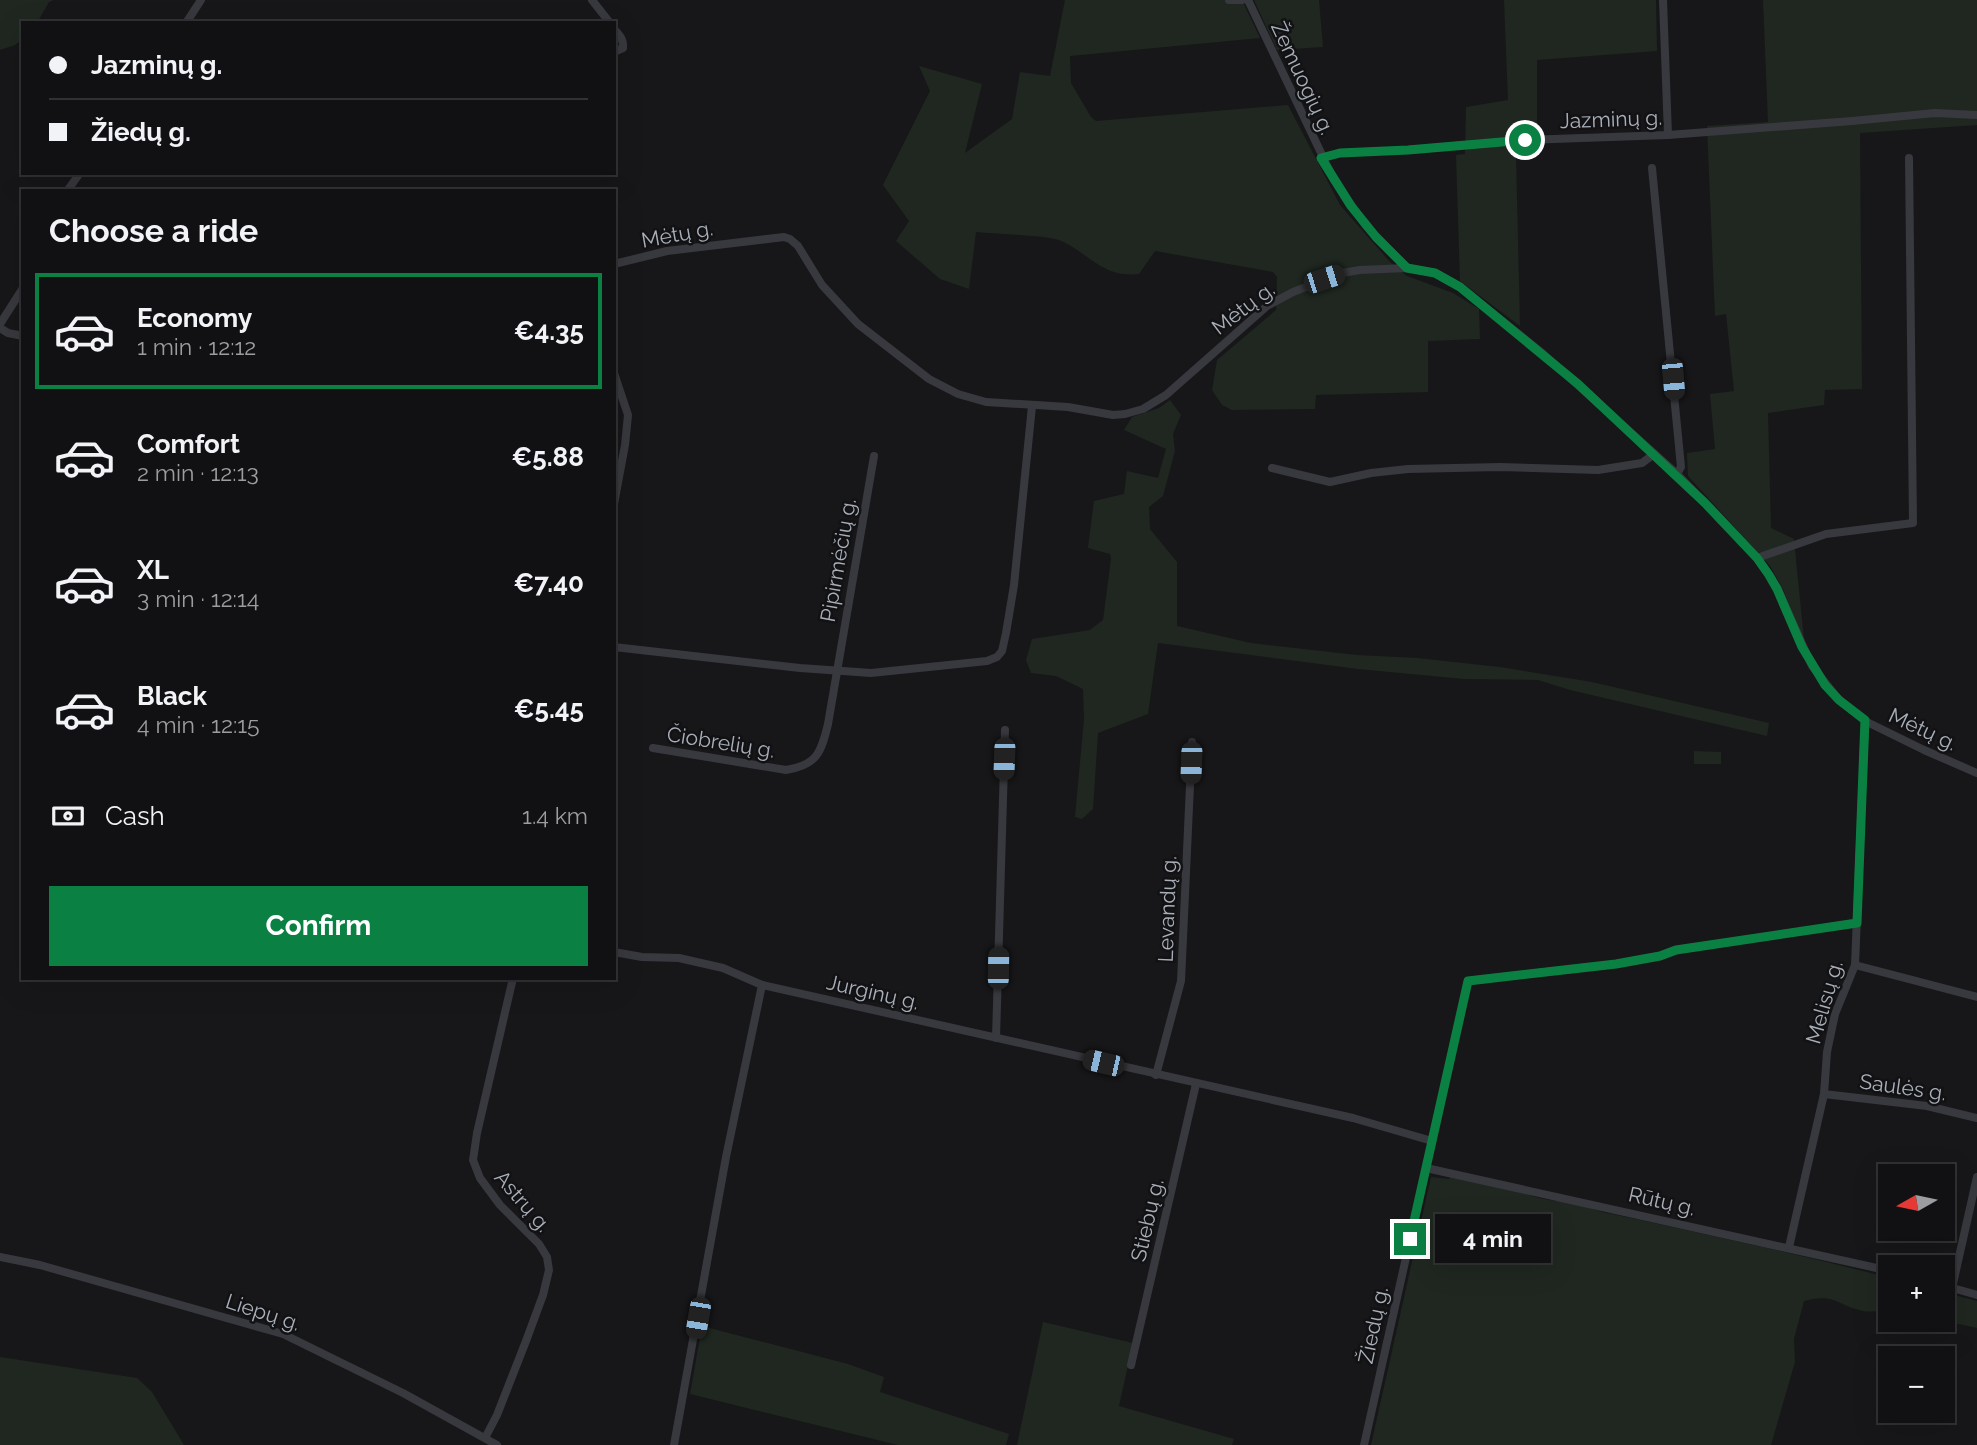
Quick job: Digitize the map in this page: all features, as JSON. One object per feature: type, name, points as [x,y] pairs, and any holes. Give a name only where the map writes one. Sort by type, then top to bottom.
[{"type":"street","points":[[187,21],[201,0]]},
{"type":"street","points":[[592,0],[608,21]]},
{"type":"street","points":[[1228,0],[1242,0]]},
{"type":"street","name":"Žemuogių g.","points":[[1248,0],[1321,158],[1351,206],[1376,237],[1407,268]]},
{"type":"street","points":[[1663,0],[1668,135]]},
{"type":"street","points":[[616,32],[623,44],[623,48],[616,51]]},
{"type":"street","name":"Jazminų g.","points":[[1321,158],[1340,153],[1525,140],[1668,135],[1935,113],[1977,115]]},
{"type":"street","points":[[1757,558],[1826,534],[1913,523],[1909,158]]},
{"type":"street","points":[[1653,168],[1681,467],[1677,474]]},
{"type":"street","name":"Mėtų g.","points":[[616,264],[667,251],[784,237],[798,246],[822,285],[858,324],[929,379],[958,394],[986,402],[1069,407],[1113,415],[1143,409],[1166,395],[1267,306],[1293,292],[1342,273],[1380,268],[1407,268],[1435,273],[1460,287],[1541,352],[1677,474],[1757,558],[1777,589],[1812,666],[1839,700],[1865,720],[1977,773]]},
{"type":"street","points":[[21,291],[0,326],[8,333],[21,336]]},
{"type":"street","points":[[616,379],[628,415],[616,493]]},
{"type":"street","points":[[616,648],[871,673],[987,661],[997,657],[1002,651],[1014,585],[1032,406]]},
{"type":"street","points":[[1272,468],[1330,482],[1371,473],[1408,469],[1512,467],[1598,470],[1642,463],[1654,454]]},
{"type":"street","name":"Pipirmėčių g.","points":[[837,671],[874,456]]},
{"type":"street","name":"Čiobrelių g.","points":[[653,748],[786,770],[803,767],[817,756],[822,747],[837,671]]},
{"type":"street","name":"Melisų g.","points":[[1789,1247],[1824,1094],[1827,1052],[1835,1014],[1854,965],[1865,720]]},
{"type":"street","points":[[996,1038],[1005,730]]},
{"type":"street","name":"Levandų g.","points":[[1156,1075],[1181,981],[1192,742]]},
{"type":"street","name":"Žiedų g.","points":[[1364,1445],[1468,981],[1616,964],[1660,956],[1676,950],[1857,923]]},
{"type":"street","name":"Jurginų g.","points":[[616,952],[642,957],[679,958],[723,968],[762,985],[1353,1118],[1432,1141]]},
{"type":"street","points":[[1854,965],[1977,997]]},
{"type":"street","name":"Astrų g.","points":[[485,1438],[506,1394],[543,1295],[549,1270],[547,1257],[539,1244],[500,1205],[480,1178],[473,1160],[513,980]]},
{"type":"street","points":[[674,1445],[726,1157],[762,985]]},
{"type":"street","name":"Stiebų g.","points":[[1132,1365],[1196,1084]]},
{"type":"street","name":"Saulės g.","points":[[1824,1094],[1927,1106],[1977,1118]]},
{"type":"street","name":"Rūtų g.","points":[[1426,1168],[1878,1268]]},
{"type":"street","points":[[1955,1275],[1977,1177]]},
{"type":"street","name":"Liepų g.","points":[[0,1257],[40,1265],[283,1334],[403,1393],[498,1445]]},
{"type":"street","points":[[1955,1289],[1977,1295]]},
{"type":"shaded area","points":[[0,0],[53,0],[49,2],[38,21],[21,21],[21,40],[0,50]]},
{"type":"shaded area","points":[[1065,0],[1242,0],[1260,38],[1070,56],[1071,83],[1091,117],[1096,121],[1288,105],[1340,205],[1390,262],[1407,276],[1453,293],[1479,309],[1480,339],[1428,341],[1428,392],[1316,395],[1315,409],[1232,410],[1222,405],[1212,390],[1217,360],[1276,310],[1277,277],[1273,272],[1155,251],[1139,274],[1126,274],[1105,268],[1070,245],[1052,238],[976,232],[969,289],[940,279],[896,241],[909,221],[883,185],[930,91],[919,66],[982,84],[965,153],[1012,119],[1020,72],[1050,76]]},
{"type":"shaded area","points":[[1254,0],[1319,0],[1323,47],[1277,50]]},
{"type":"shaded area","points":[[1504,0],[1656,0],[1657,51],[1537,60],[1537,152],[1516,155],[1520,326],[1460,281],[1456,155],[1465,154],[1466,107],[1508,100]]},
{"type":"shaded area","points":[[1763,0],[1977,0],[1977,125],[1860,133],[1862,389],[1825,390],[1824,405],[1768,413],[1771,528],[1794,539],[1804,640],[1783,589],[1770,566],[1688,476],[1687,453],[1715,449],[1710,394],[1734,391],[1726,314],[1715,316],[1707,126],[1768,122]]},
{"type":"shaded area","points":[[1170,400],[1181,415],[1173,434],[1175,451],[1163,496],[1149,507],[1150,529],[1177,562],[1177,626],[1251,643],[1500,667],[1592,682],[1769,723],[1767,736],[1570,690],[1538,680],[1464,679],[1358,669],[1158,643],[1148,714],[1098,733],[1093,809],[1082,819],[1075,817],[1084,719],[1083,689],[1056,676],[1031,673],[1026,660],[1032,639],[1090,630],[1103,620],[1111,559],[1110,554],[1088,548],[1094,501],[1124,494],[1127,471],[1158,478],[1166,449],[1124,430],[1132,417],[1159,408]]},
{"type":"shaded area","points":[[1694,751],[1721,752],[1721,764],[1694,764]]},
{"type":"shaded area","points":[[1452,1174],[1540,1198],[1576,1204],[1878,1275],[1878,1311],[1854,1309],[1823,1298],[1804,1301],[1794,1339],[1795,1362],[1771,1445],[1371,1445],[1431,1177],[1449,1179]]},
{"type":"shaded area","points":[[1955,1295],[1977,1301],[1977,1328],[1955,1323]]},
{"type":"shaded area","points":[[1043,1322],[1133,1343],[1119,1406],[1234,1439],[1232,1445],[1017,1445]]},
{"type":"shaded area","points":[[702,1326],[848,1364],[884,1377],[880,1392],[1009,1434],[1006,1445],[898,1445],[690,1394]]},
{"type":"shaded area","points":[[0,1357],[137,1378],[152,1392],[184,1445],[0,1445]]},
{"type":"route","points":[[1410,1239],[1468,981],[1616,964],[1660,956],[1676,950],[1857,923],[1865,720],[1839,700],[1812,666],[1769,575],[1757,558],[1677,474],[1541,352],[1448,279],[1435,273],[1407,268],[1376,237],[1351,206],[1321,158],[1340,153],[1525,140]]}]
